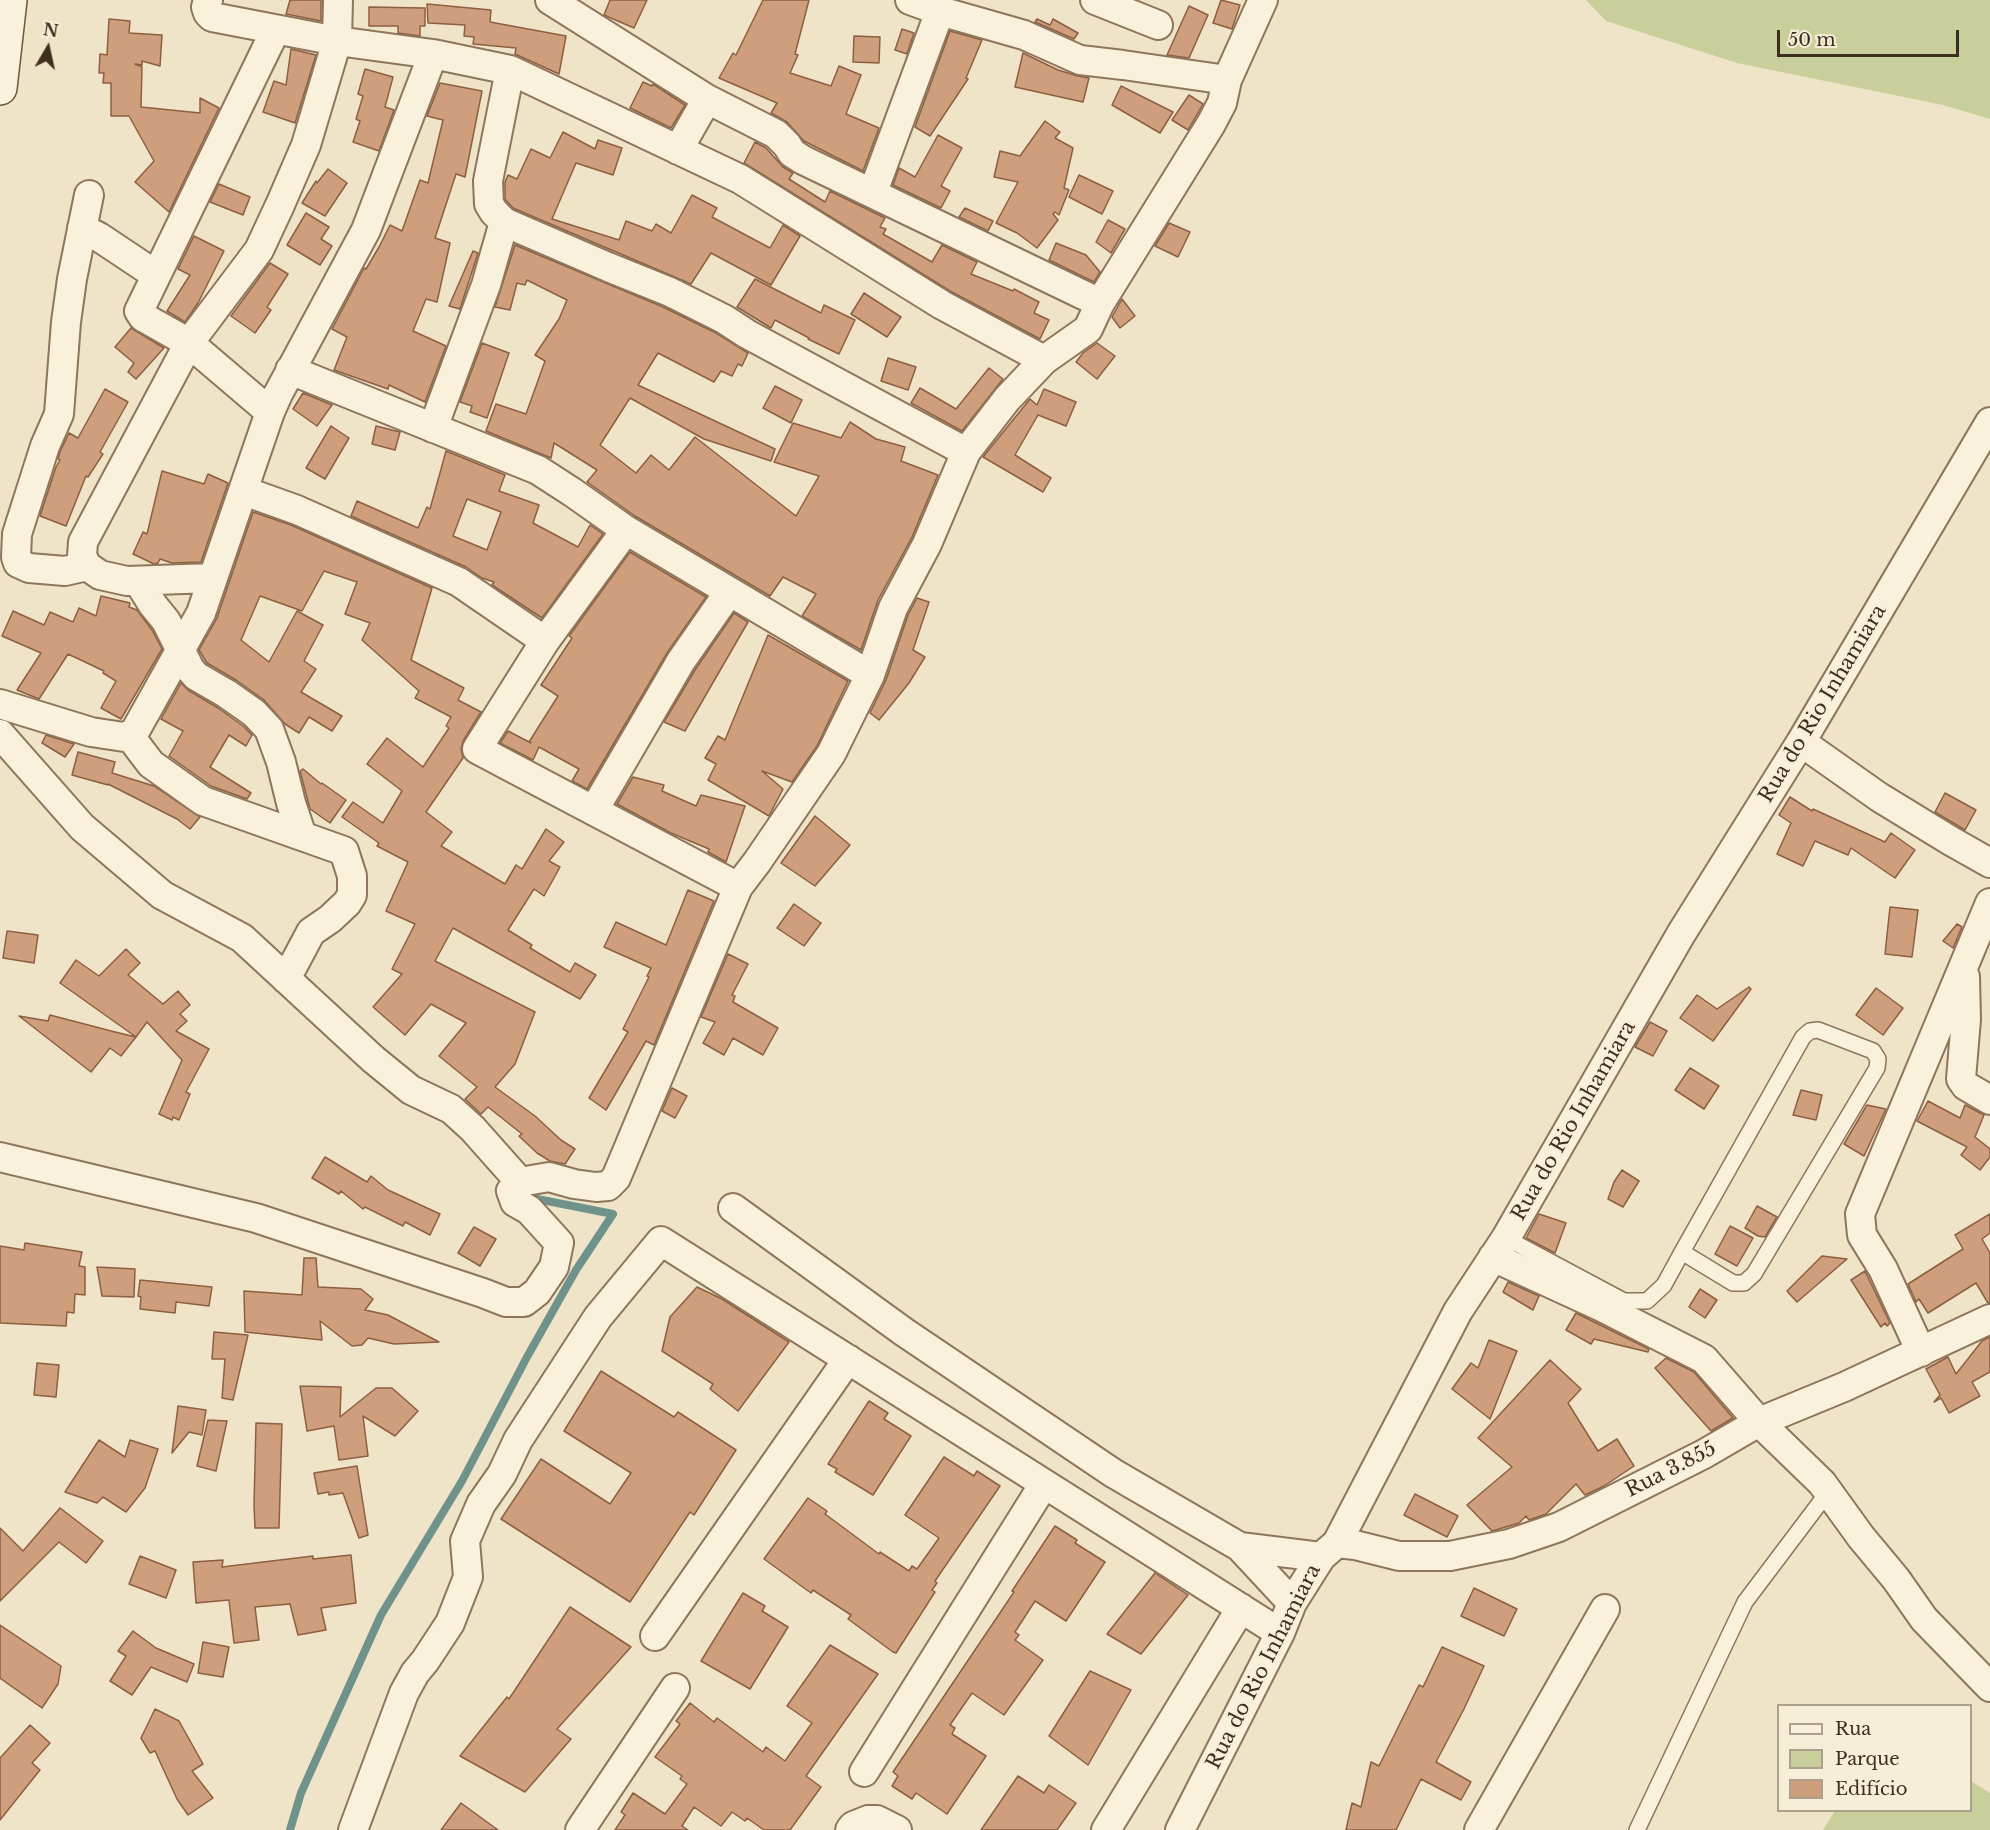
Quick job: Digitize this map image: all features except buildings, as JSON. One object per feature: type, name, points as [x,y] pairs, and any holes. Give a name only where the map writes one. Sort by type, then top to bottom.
[{"type":"main road","points":[[0,88],[10,0]]},
{"type":"street","points":[[208,0],[208,13],[212,17],[275,31],[434,54],[510,70],[740,179],[942,305],[1044,360]]},
{"type":"street","points":[[213,578],[127,581],[100,576],[87,566],[82,556],[83,542],[189,343],[259,250],[306,145],[337,41],[338,0]]},
{"type":"street","points":[[550,0],[708,99],[776,134],[792,153],[803,160],[1100,303]]},
{"type":"street","points":[[910,0],[1024,35],[1080,60],[1123,64],[1227,80]]},
{"type":"street","points":[[1095,0],[1158,25]]},
{"type":"street","points":[[0,1157],[256,1218],[506,1302],[524,1302],[537,1292],[554,1267],[559,1243],[529,1210],[515,1202],[511,1191],[520,1182],[549,1178],[597,1187],[608,1185],[616,1178],[738,887],[758,862],[831,754],[870,675],[893,608],[927,544],[966,452],[1007,399],[1044,360],[1088,329],[1100,303],[1211,124],[1222,103],[1227,80],[1263,0]]},
{"type":"street","points":[[873,192],[940,11]]},
{"type":"street","points":[[270,412],[189,343],[140,315],[139,311],[275,31]]},
{"type":"street","points":[[0,704],[91,732],[124,737],[134,733],[201,613],[270,412],[290,370],[366,230],[434,54]]},
{"type":"street","points":[[510,70],[488,181],[489,204],[504,222],[670,291],[966,452]]},
{"type":"street","points":[[678,150],[708,99]]},
{"type":"street","points":[[87,566],[65,571],[29,567],[18,563],[16,557],[17,534],[45,446],[59,414],[66,322],[89,195]]},
{"type":"street","points":[[433,428],[486,285],[504,222]]},
{"type":"street","points":[[82,228],[156,275]]},
{"type":"street","points":[[290,370],[538,470],[626,530],[870,675]]},
{"type":"street","name":"Rua do Rio Inhamiara","points":[[1180,1830],[1280,1633],[1292,1603],[1329,1550],[1458,1311],[1499,1248],[1681,934],[1802,742],[1990,422]]},
{"type":"street","points":[[244,490],[297,510],[459,582],[546,641]]},
{"type":"street","points":[[626,530],[546,641],[477,749],[738,887]]},
{"type":"street","points":[[138,581],[166,621],[190,669],[196,676],[254,713],[268,729],[281,762],[302,836]]},
{"type":"street","points":[[594,810],[681,661],[729,592]]},
{"type":"street","points":[[0,734],[82,827],[162,895],[242,938],[373,1059],[411,1090],[451,1110],[473,1129],[520,1182]]},
{"type":"street","points":[[129,735],[151,764],[203,801],[344,851],[352,876],[352,895],[348,903],[311,932],[286,979]]},
{"type":"street","points":[[1802,742],[1880,797],[1990,863]]},
{"type":"street","points":[[1921,1352],[1882,1269],[1862,1235],[1860,1214],[1990,903]]},
{"type":"street","points":[[1965,964],[1966,1019],[1961,1079],[1966,1086],[1990,1100]]},
{"type":"street","points":[[733,1208],[904,1332],[1094,1460],[1240,1547],[1292,1603]]},
{"type":"street","points":[[353,1830],[404,1694],[415,1673],[426,1661],[450,1623],[468,1577],[465,1541],[481,1504],[502,1474],[518,1440],[598,1317],[659,1242],[665,1243],[1280,1633]]},
{"type":"street","points":[[1499,1248],[1602,1307],[1704,1359],[1759,1422],[1822,1484],[1924,1619],[1990,1687]]},
{"type":"street","name":"Rua 3.855","points":[[1240,1547],[1329,1550],[1355,1545],[1399,1556],[1450,1556],[1509,1544],[1559,1527],[1704,1454],[1759,1422],[1921,1352],[1990,1319]]},
{"type":"street","points":[[655,1636],[848,1359]]},
{"type":"street","points":[[864,1772],[1044,1484]]},
{"type":"street","points":[[1106,1830],[1241,1608]]},
{"type":"street","points":[[1479,1830],[1605,1609]]},
{"type":"street","points":[[580,1830],[675,1688]]},
{"type":"street","points":[[850,1830],[853,1826],[868,1820],[877,1820],[897,1830]]},
{"type":"lane","points":[[1499,1248],[1624,1301],[1647,1301],[1664,1285],[1682,1252],[1803,1037],[1810,1031],[1818,1030],[1873,1051],[1878,1059],[1877,1068],[1754,1274],[1744,1283],[1733,1282],[1682,1252]]},
{"type":"lane","points":[[1637,1830],[1745,1602],[1828,1492]]},
{"type":"green space","points":[[1586,0],[1990,0],[1990,119],[1943,105],[1737,63],[1606,21]]},
{"type":"green space","points":[[1972,1782],[1990,1793],[1990,1830],[1823,1830],[1834,1812],[1972,1812]]},
{"type":"waterway","points":[[290,1830],[301,1793],[381,1615],[462,1481],[576,1270],[613,1214],[532,1198]]}]
